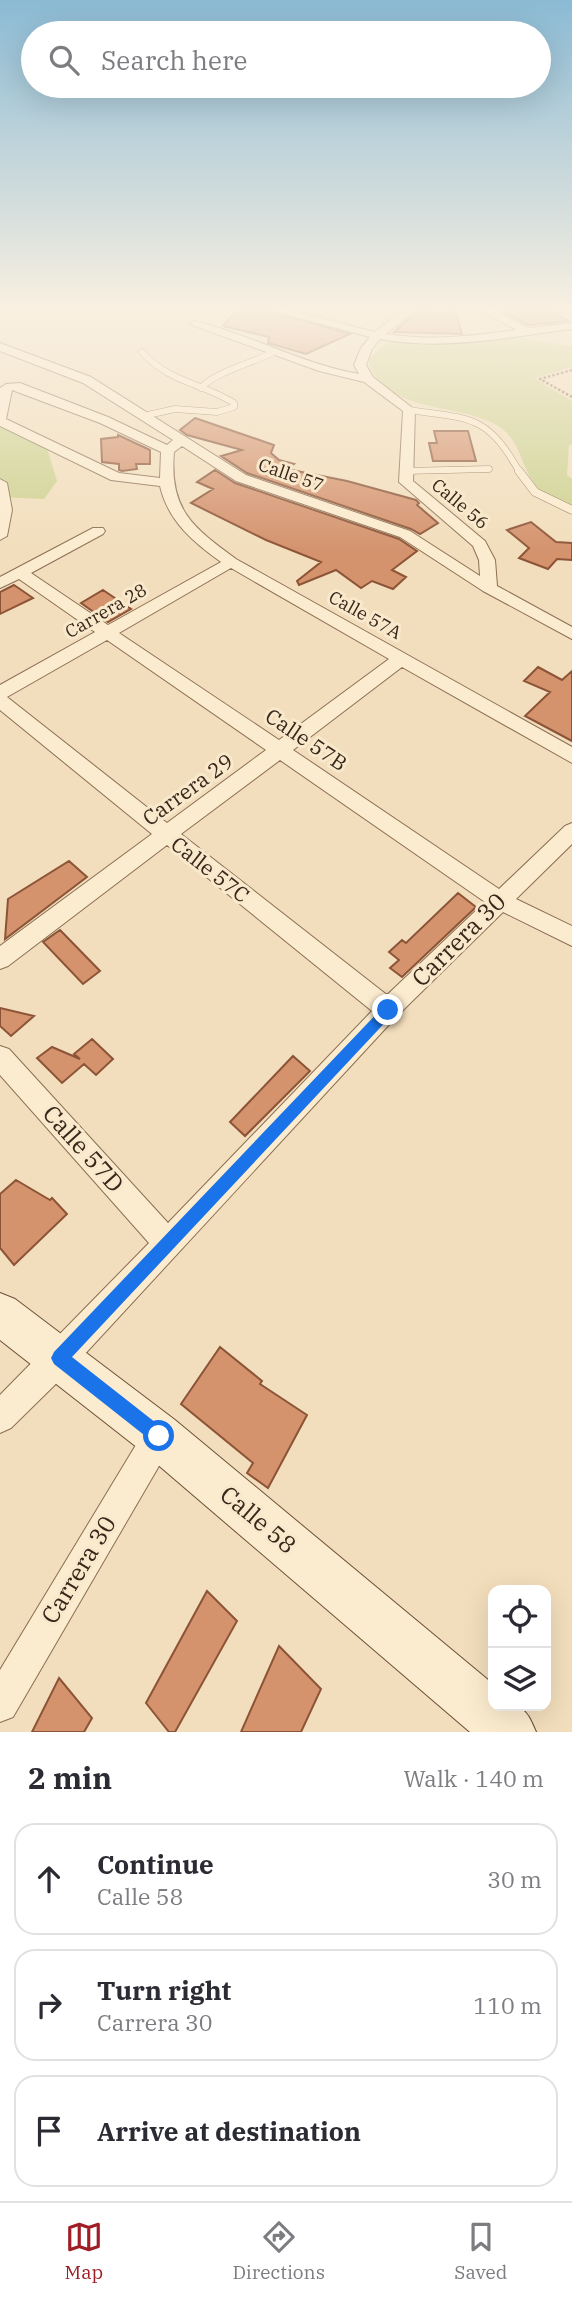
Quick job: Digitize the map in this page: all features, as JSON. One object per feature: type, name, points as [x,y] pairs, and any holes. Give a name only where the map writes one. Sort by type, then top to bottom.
[{"type":"street","name":"Calle 57","points":[[0,420],[5,391]]},
{"type":"street","name":"Calle 57","points":[[29,391],[175,445],[241,478],[405,534],[489,588],[572,634]]},
{"type":"street","name":"Calle 57","points":[[104,391],[143,416],[175,445]]},
{"type":"street","points":[[384,391],[409,410]]},
{"type":"street","name":"Calle 56","points":[[409,410],[405,471],[408,486],[480,544],[487,560],[489,588]]},
{"type":"street","points":[[0,420],[116,477],[166,483]]},
{"type":"street","name":"Calle 57A","points":[[175,445],[164,475],[181,523],[194,536],[231,562],[572,756]]},
{"type":"street","points":[[0,483],[0,536]]},
{"type":"street","points":[[0,583],[98,531]]},
{"type":"street","name":"Carrera 28","points":[[0,693],[231,562]]},
{"type":"street","name":"Calle 57B","points":[[19,572],[499,900],[572,937]]},
{"type":"street","name":"Carrera 29","points":[[0,959],[402,658]]},
{"type":"street","name":"Calle 57C","points":[[0,701],[388,1010]]},
{"type":"street","name":"Carrera 30","points":[[0,1417],[60,1358],[388,1010],[572,831]]},
{"type":"street","name":"Calle 57D","points":[[0,1057],[167,1242]]},
{"type":"street","name":"Calle 58","points":[[0,1314],[159,1436],[509,1732]]},
{"type":"street","name":"Carrera 30","points":[[0,1704],[159,1436]]},
{"type":"lane","points":[[143,416],[175,410],[217,412],[234,407],[234,402],[226,396],[210,391]]},
{"type":"lane","points":[[409,410],[469,420],[491,430],[510,453],[527,484],[552,503],[572,510]]},
{"type":"lane","points":[[405,471],[489,469]]},
{"type":"green space","points":[[391,391],[555,391],[572,401],[572,444],[569,445],[567,475],[572,479],[572,506],[538,489],[514,443],[493,423],[406,399]]},
{"type":"green space","points":[[0,423],[46,445],[57,481],[44,499],[0,497]]},
{"type":"building","points":[[195,418],[274,445],[271,453],[279,460],[294,464],[287,469],[347,481],[416,500],[419,503],[417,505],[438,523],[420,534],[247,473],[221,456],[242,450],[187,435],[180,430]]},
{"type":"building","points":[[434,431],[468,431],[476,461],[433,461],[429,443],[437,443]]},
{"type":"building","points":[[118,435],[150,450],[150,464],[136,464],[137,469],[122,471],[119,470],[119,464],[102,462],[101,439]]},
{"type":"building","points":[[215,470],[235,483],[399,539],[417,551],[392,570],[406,577],[393,589],[372,581],[361,588],[336,570],[299,585],[297,581],[321,562],[266,540],[191,503],[213,489],[197,482]]},
{"type":"building","points":[[531,522],[556,542],[572,543],[572,560],[557,559],[548,569],[519,558],[529,548],[507,530]]},
{"type":"building","points":[[14,585],[33,598],[0,614],[0,592]]},
{"type":"building","points":[[103,590],[131,609],[108,622],[81,603]]},
{"type":"building","points":[[538,667],[562,680],[572,671],[572,741],[525,716],[550,692],[524,681]]},
{"type":"building","points":[[69,861],[87,877],[5,939],[8,899]]},
{"type":"building","points":[[458,893],[476,907],[402,977],[390,968],[399,960],[389,952],[402,940],[406,943]]},
{"type":"building","points":[[60,930],[100,971],[83,984],[43,942]]},
{"type":"building","points":[[0,1008],[34,1016],[11,1036],[0,1026]]},
{"type":"building","points":[[92,1039],[113,1059],[96,1075],[84,1064],[62,1083],[37,1058],[52,1047],[80,1059],[74,1054]]},
{"type":"building","points":[[293,1056],[310,1071],[245,1136],[230,1122]]},
{"type":"building","points":[[16,1180],[50,1200],[52,1198],[67,1214],[14,1265],[0,1248],[0,1194]]},
{"type":"building","points":[[220,1347],[262,1381],[260,1384],[307,1415],[268,1488],[247,1473],[253,1463],[181,1404]]},
{"type":"building","points":[[207,1591],[237,1621],[175,1732],[169,1732],[146,1703]]},
{"type":"building","points":[[279,1646],[321,1689],[301,1732],[241,1732]]},
{"type":"building","points":[[59,1678],[92,1718],[84,1732],[32,1732]]},
{"type":"route","points":[[159,1436],[60,1358],[388,1010]]}]
